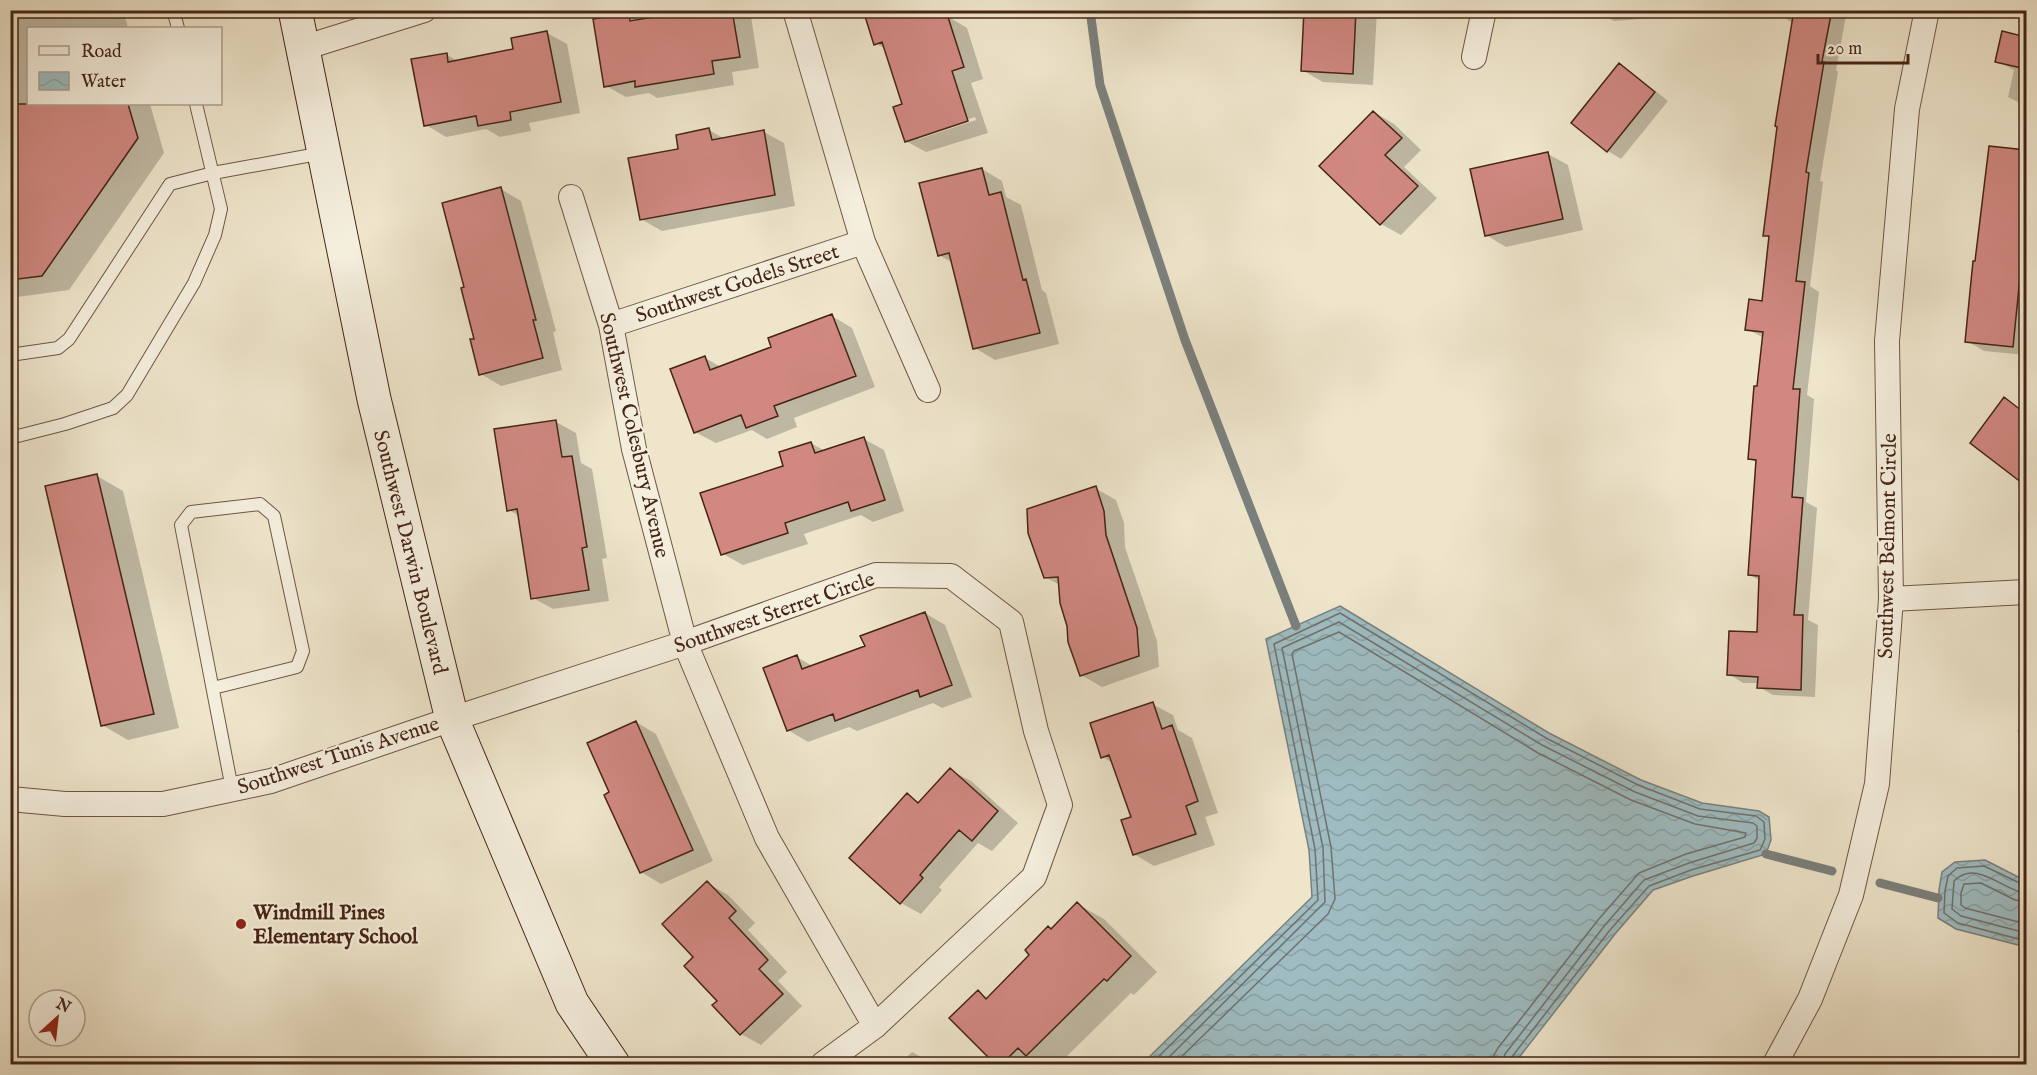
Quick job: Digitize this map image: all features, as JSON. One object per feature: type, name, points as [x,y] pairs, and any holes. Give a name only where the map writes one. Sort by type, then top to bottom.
[{"type":"street","name":"Southwest Darwin Boulevard","points":[[295,10],[374,399],[452,719],[572,1003],[613,1065]]},
{"type":"street","points":[[303,48],[424,10]]},
{"type":"street","points":[[795,10],[863,242],[928,390]]},
{"type":"street","points":[[1474,57],[1484,10]]},
{"type":"street","name":"Southwest Belmont Circle","points":[[1775,1065],[1810,999],[1851,895],[1877,784],[1891,598],[1887,341],[1907,109],[1926,10]]},
{"type":"street","name":"Southwest Colesbury Avenue","points":[[571,197],[611,325],[634,449],[685,643],[767,838],[875,1026]]},
{"type":"street","name":"Southwest Godels Street","points":[[611,325],[863,242]]},
{"type":"street","name":"Southwest Sterret Circle","points":[[452,719],[685,643],[876,575],[951,576],[1011,622],[1036,731],[1060,805],[1034,877],[875,1026],[824,1065]]},
{"type":"street","points":[[1891,598],[2026,592]]},
{"type":"street","name":"Southwest Tunis Avenue","points":[[10,799],[65,804],[163,804],[271,781],[452,719]]},
{"type":"lane","points":[[173,10],[178,27]]},
{"type":"lane","points":[[10,438],[113,408],[127,395],[194,283],[215,235],[221,209],[196,105]]},
{"type":"lane","points":[[10,355],[58,348],[69,339],[170,184],[213,173],[324,153]]},
{"type":"lane","points":[[213,688],[297,667],[303,651],[274,516],[260,504],[191,512],[181,525],[232,789]]},
{"type":"water","points":[[1340,606],[1549,733],[1641,780],[1702,803],[1759,811],[1769,817],[1771,840],[1766,854],[1653,890],[1615,934],[1514,1064],[1142,1064],[1312,897],[1309,850],[1266,639]]},
{"type":"water","points":[[1985,860],[2026,881],[2026,947],[1956,929],[1938,918],[1942,872],[1955,862]]},
{"type":"building","points":[[696,10],[732,10],[740,57],[712,61],[714,74],[635,87],[635,81],[604,87],[593,19],[629,13],[630,21]]},
{"type":"building","points":[[863,10],[934,10],[936,17],[947,14],[964,67],[952,71],[968,121],[905,142],[893,107],[902,104],[882,42],[874,45]]},
{"type":"building","points":[[1304,10],[1356,10],[1353,74],[1301,71]]},
{"type":"building","points":[[1794,10],[1832,10],[1806,172],[1809,173],[1796,281],[1805,282],[1793,389],[1800,389],[1792,497],[1803,498],[1794,615],[1803,615],[1801,690],[1757,688],[1758,677],[1727,675],[1729,631],[1757,632],[1759,576],[1748,575],[1756,460],[1748,459],[1754,386],[1757,386],[1763,332],[1745,330],[1749,299],[1762,301],[1769,236],[1763,236],[1777,127],[1775,126]]},
{"type":"building","points":[[547,31],[561,102],[510,112],[511,120],[478,126],[476,116],[424,126],[411,59],[447,53],[448,62],[513,49],[511,38]]},
{"type":"building","points":[[2002,31],[2026,37],[2026,69],[1995,62]]},
{"type":"building","points":[[1619,63],[1655,92],[1607,152],[1571,123]]},
{"type":"building","points":[[10,104],[128,105],[138,138],[42,276],[10,280]]},
{"type":"building","points":[[1373,111],[1402,138],[1385,155],[1418,186],[1380,225],[1319,166]]},
{"type":"building","points":[[709,128],[712,140],[764,130],[775,195],[640,220],[628,158],[678,149],[676,135]]},
{"type":"building","points":[[1989,146],[2026,150],[2026,227],[2013,347],[1965,342],[1973,261],[1975,261]]},
{"type":"building","points":[[1548,152],[1563,219],[1485,236],[1470,169]]},
{"type":"building","points":[[982,168],[989,195],[1001,192],[1023,280],[1026,279],[1040,333],[973,349],[949,253],[938,256],[919,183]]},
{"type":"building","points":[[501,187],[536,320],[533,320],[543,358],[479,375],[470,339],[474,339],[461,288],[464,287],[442,203]]},
{"type":"building","points":[[832,314],[856,376],[774,406],[778,416],[746,428],[741,415],[694,433],[670,369],[705,356],[710,370],[771,347],[768,338]]},
{"type":"building","points":[[2004,397],[2026,414],[2026,486],[1970,443]]},
{"type":"building","points":[[556,420],[562,457],[572,456],[587,547],[582,548],[589,590],[531,599],[517,509],[507,511],[494,429]]},
{"type":"building","points":[[864,437],[885,500],[851,511],[848,502],[785,523],[788,533],[721,555],[700,493],[783,466],[779,452],[811,442],[815,453]]},
{"type":"building","points":[[97,474],[154,714],[101,726],[45,486]]},
{"type":"building","points":[[1096,486],[1104,511],[1106,535],[1137,628],[1139,656],[1080,676],[1068,642],[1067,626],[1060,603],[1058,577],[1044,578],[1028,533],[1027,509]]},
{"type":"building","points":[[925,612],[952,685],[920,697],[918,690],[835,721],[833,714],[787,731],[763,668],[797,655],[802,669],[865,646],[860,636]]},
{"type":"building","points":[[1153,702],[1162,729],[1172,725],[1198,801],[1186,806],[1196,834],[1133,855],[1121,820],[1131,817],[1109,755],[1101,758],[1090,723]]},
{"type":"building","points":[[636,721],[693,850],[640,873],[604,795],[609,792],[587,743]]},
{"type":"building","points":[[950,768],[998,811],[972,841],[959,830],[920,875],[923,878],[900,904],[849,858],[907,793],[918,803]]},
{"type":"building","points":[[707,881],[736,911],[729,918],[768,960],[759,969],[783,994],[740,1035],[712,1005],[717,1001],[684,966],[693,957],[662,924]]},
{"type":"building","points":[[1077,902],[1131,956],[1107,981],[1104,979],[1026,1056],[1018,1048],[1001,1065],[996,1065],[949,1018],[978,990],[986,999],[1029,955],[1025,950],[1048,926],[1051,929]]},
{"type":"waterway","points":[[1090,10],[1100,85],[1185,340],[1296,626]]},
{"type":"waterway","points":[[1766,854],[1832,871]]},
{"type":"waterway","points":[[1880,883],[1938,898]]},
{"type":"place","name":"Windmill Pines Elementary School","points":[[241,924]]}]
